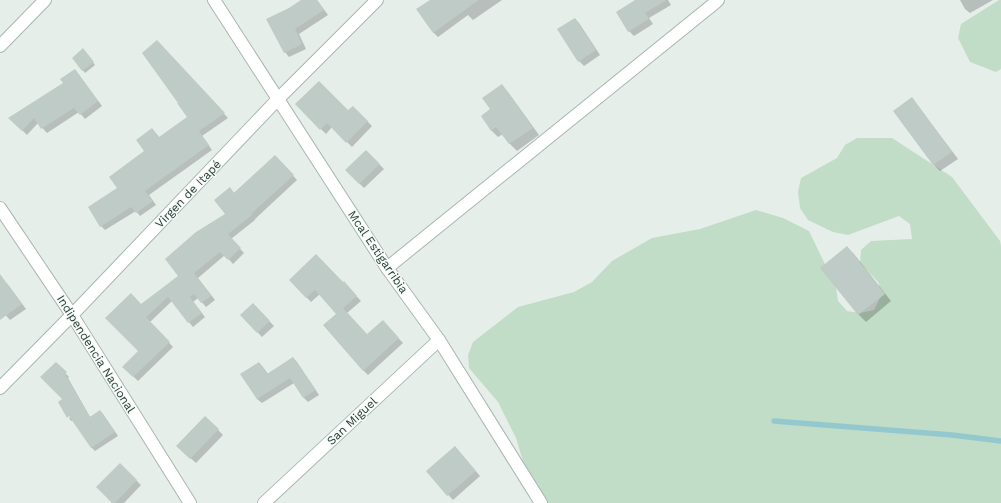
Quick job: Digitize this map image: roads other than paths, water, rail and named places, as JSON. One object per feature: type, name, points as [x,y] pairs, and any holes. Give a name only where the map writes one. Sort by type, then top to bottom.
[{"type":"street","points":[[0,46],[45,0]]},
{"type":"street","name":"Mcal Estigarribia","points":[[214,0],[386,268],[439,340],[541,503]]},
{"type":"street","name":"Virgen de Itapé","points":[[0,388],[72,315],[278,99],[377,0]]},
{"type":"street","points":[[386,268],[718,0]]},
{"type":"street","name":"Indipendencia Nacional","points":[[0,208],[72,315],[190,503]]},
{"type":"street","name":"San Miguel","points":[[264,503],[439,340]]},
{"type":"waterway","points":[[774,421],[952,435],[1001,441]]}]
